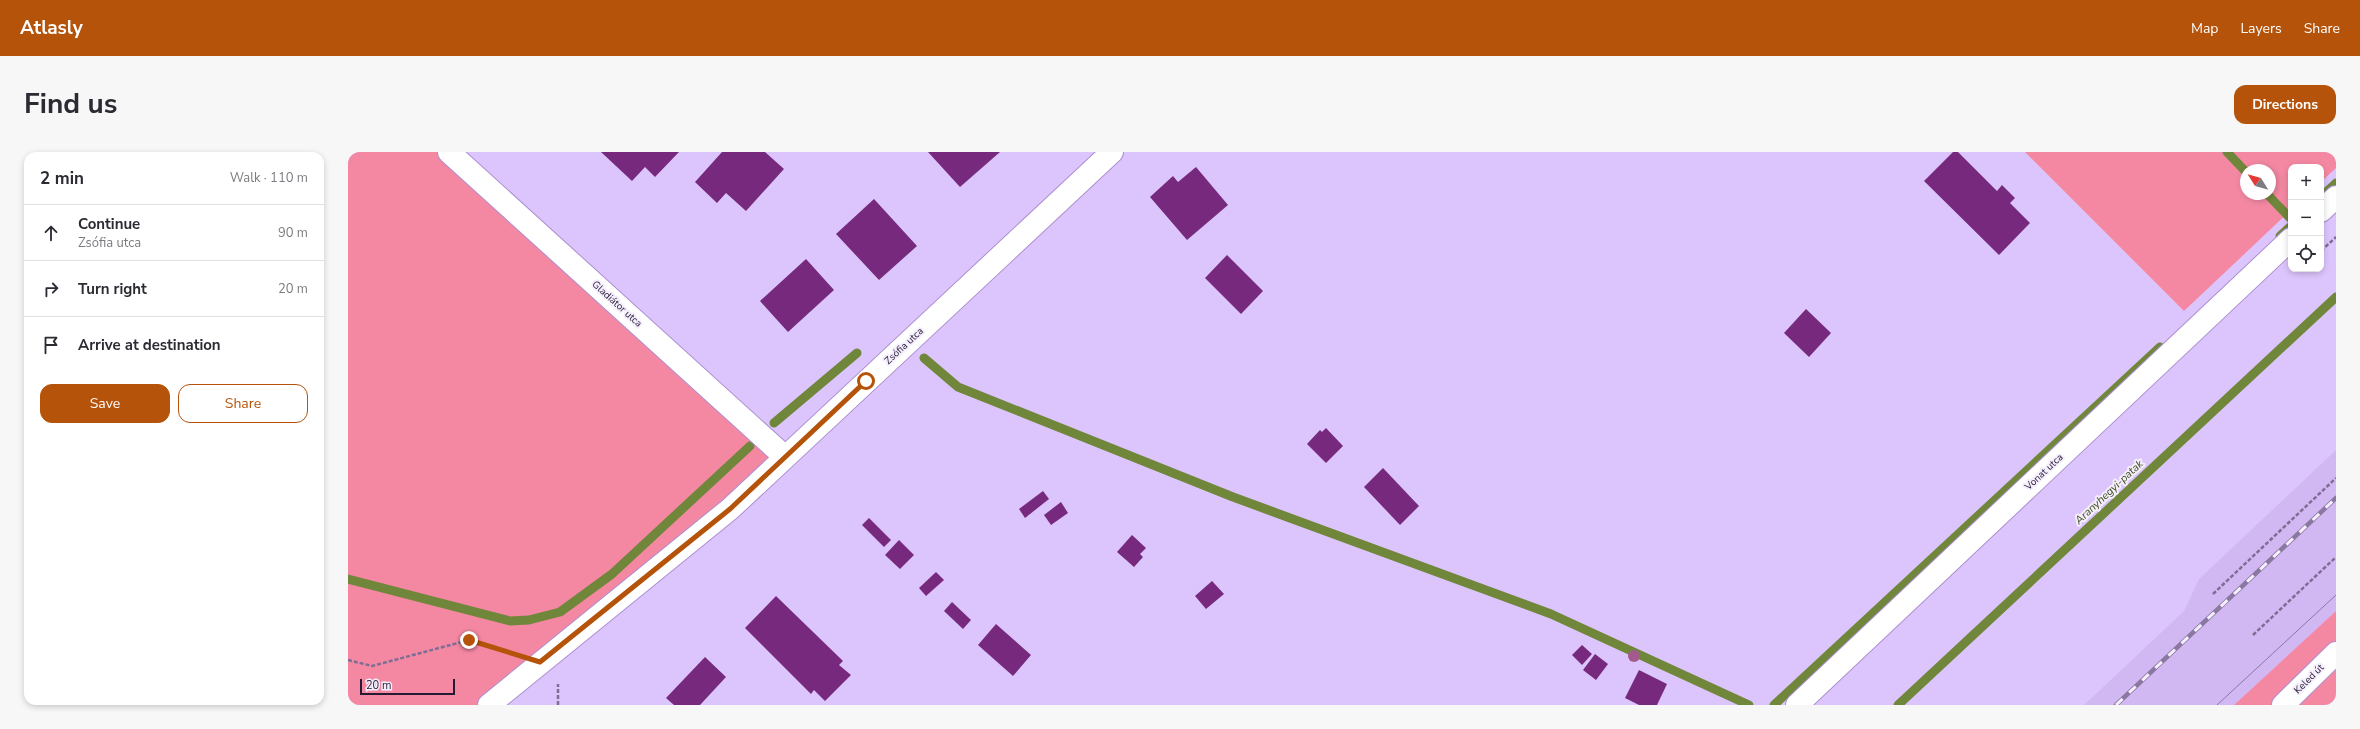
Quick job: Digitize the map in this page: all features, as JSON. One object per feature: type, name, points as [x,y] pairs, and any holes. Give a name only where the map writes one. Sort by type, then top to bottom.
[{"type":"street","name":"Gladiátor utca","points":[[449,152],[784,456]]},
{"type":"street","name":"Zsófia utca","points":[[489,705],[730,509],[784,456],[1112,152]]},
{"type":"street","points":[[2324,208],[2336,196]]},
{"type":"street","name":"Vonat utca","points":[[1797,705],[2288,242]]},
{"type":"street","name":"Keled út","points":[[2283,705],[2336,653]]},
{"type":"path","points":[[2324,249],[2336,237]]},
{"type":"path","points":[[2213,594],[2336,478]]},
{"type":"path","points":[[2253,635],[2336,557]]},
{"type":"path","points":[[348,660],[372,666],[469,640],[540,662]]},
{"type":"shaded area","points":[[348,152],[449,152],[784,456],[500,705],[348,705]]},
{"type":"shaded area","points":[[2025,152],[2336,152],[2336,168],[2324,179],[2324,164],[2288,164],[2288,213],[2184,311]]},
{"type":"shaded area","points":[[2336,450],[2336,611],[2234,705],[2084,705],[2184,611],[2199,579]]},
{"type":"shaded area","points":[[2336,611],[2336,705],[2234,705]]},
{"type":"building","points":[[601,152],[679,152],[655,177],[645,167],[632,181]]},
{"type":"building","points":[[722,152],[765,152],[784,169],[746,211],[726,193],[717,203],[695,182]]},
{"type":"building","points":[[928,152],[1000,152],[960,187]]},
{"type":"building","points":[[1953,152],[1958,152],[1997,191],[2002,185],[2015,198],[2010,203],[2030,223],[1999,255],[1924,181]]},
{"type":"building","points":[[1196,167],[1228,205],[1187,240],[1150,197],[1173,176],[1178,182]]},
{"type":"building","points":[[874,199],[917,246],[879,280],[836,234]]},
{"type":"building","points":[[1227,255],[1263,291],[1241,314],[1205,278]]},
{"type":"building","points":[[806,259],[834,290],[788,332],[760,301]]},
{"type":"building","points":[[1806,309],[1831,333],[1809,357],[1784,333]]},
{"type":"building","points":[[1326,428],[1343,446],[1326,463],[1307,444],[1320,430],[1322,432]]},
{"type":"building","points":[[1383,468],[1419,506],[1400,525],[1364,487]]},
{"type":"building","points":[[1043,491],[1049,499],[1025,518],[1019,509]]},
{"type":"building","points":[[1061,502],[1068,513],[1051,525],[1044,515]]},
{"type":"building","points":[[869,518],[891,540],[884,547],[862,525]]},
{"type":"building","points":[[1132,535],[1146,548],[1140,554],[1143,557],[1134,567],[1117,552]]},
{"type":"building","points":[[899,540],[914,555],[900,569],[885,555]]},
{"type":"building","points":[[936,572],[944,580],[926,596],[919,588]]},
{"type":"building","points":[[1212,581],[1224,594],[1206,609],[1195,596]]},
{"type":"building","points":[[776,596],[843,661],[839,665],[851,675],[825,701],[814,690],[811,694],[745,628]]},
{"type":"building","points":[[952,602],[971,620],[963,629],[944,611]]},
{"type":"building","points":[[996,624],[1031,655],[1013,676],[978,645]]},
{"type":"building","points":[[1582,645],[1592,654],[1582,665],[1572,655]]},
{"type":"building","points":[[1595,654],[1608,664],[1596,680],[1583,670]]},
{"type":"building","points":[[705,657],[726,677],[700,705],[674,705],[666,698]]},
{"type":"building","points":[[1639,670],[1667,684],[1657,705],[1639,705],[1625,698]]},
{"type":"waterway","points":[[2227,152],[2240,166]]},
{"type":"waterway","points":[[2324,194],[2336,183]]},
{"type":"waterway","points":[[2273,200],[2288,216]]},
{"type":"waterway","points":[[2280,236],[2288,229]]},
{"type":"waterway","name":"Aranyhegyi-patak","points":[[1898,705],[2336,297]]},
{"type":"waterway","points":[[1774,705],[2160,347]]},
{"type":"waterway","points":[[774,423],[857,353]]},
{"type":"waterway","points":[[924,358],[958,387],[1233,497],[1551,614],[1749,705]]},
{"type":"waterway","points":[[348,579],[510,621],[529,620],[560,612],[612,574],[750,446]]},
{"type":"tram line","points":[[2217,705],[2336,595]]},
{"type":"railway","points":[[2116,705],[2336,498]]},
{"type":"route","points":[[469,640],[540,662],[730,509],[784,456],[866,381]]}]
